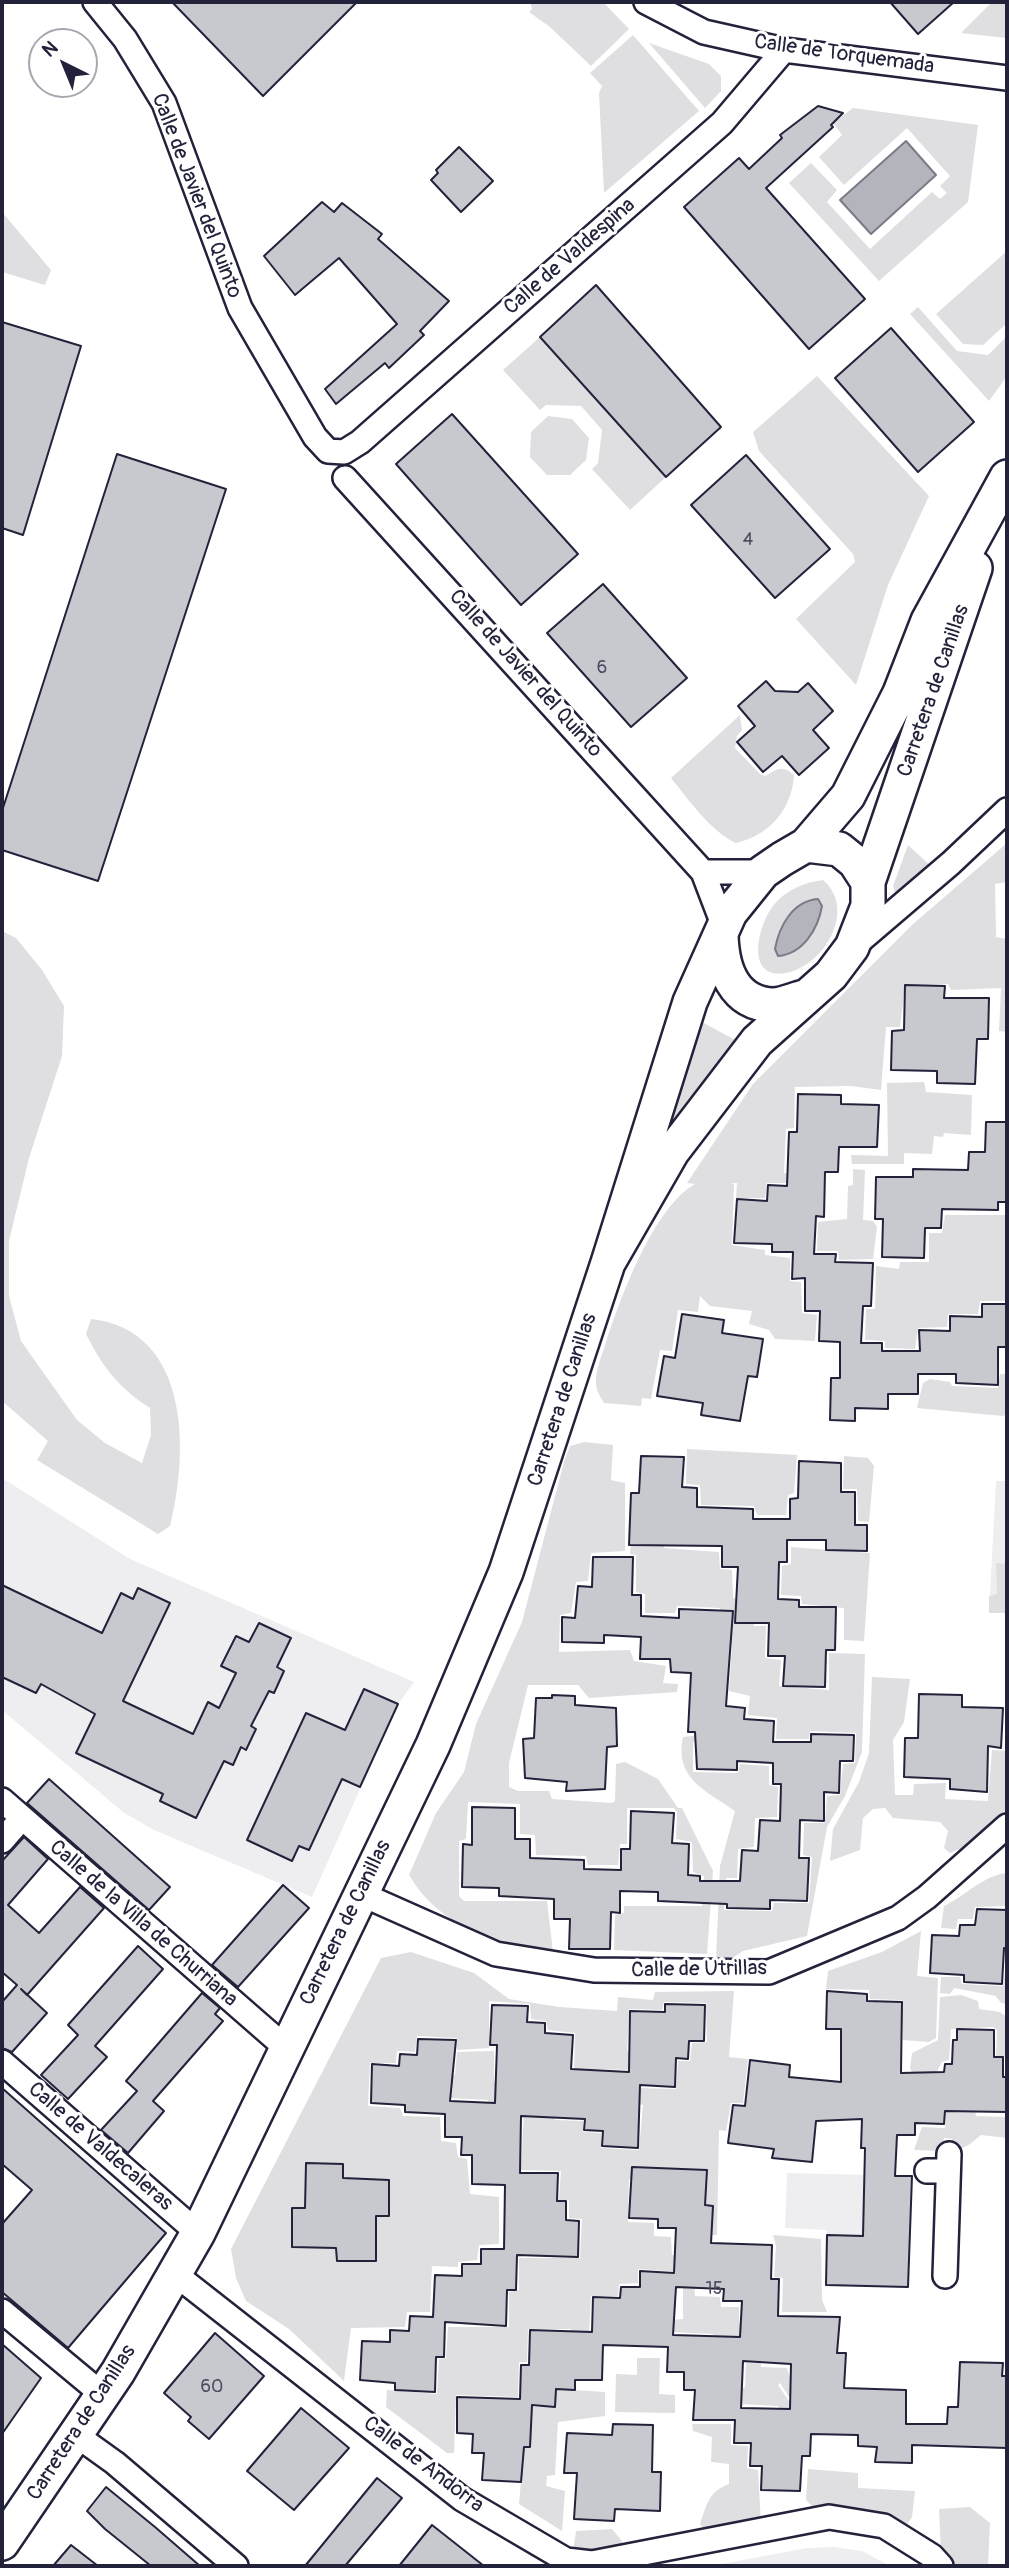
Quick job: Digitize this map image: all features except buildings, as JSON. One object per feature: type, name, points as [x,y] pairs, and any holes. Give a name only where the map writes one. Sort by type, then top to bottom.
[{"type":"street","name":"Calle de Javier del Quinto","points":[[95,2],[125,39],[164,103],[240,308],[276,374],[314,437],[328,451],[344,452]]},
{"type":"street","name":"Calle de Torquemada","points":[[646,2],[704,32],[784,50],[1007,78]]},
{"type":"street","name":"Calle de Valdespina","points":[[344,452],[360,442],[722,124],[784,50]]},
{"type":"street","name":"Calle de Javier del Quinto","points":[[345,478],[703,872],[722,931]]},
{"type":"street","name":"Carretera de Canillas","points":[[806,845],[848,796],[900,694],[928,621],[1001,488]]},
{"type":"street","name":"Carretera de Canillas","points":[[868,882],[1001,488]]},
{"type":"street","points":[[852,947],[868,906],[868,882],[855,862],[838,849],[806,845],[763,872],[743,892],[722,931],[722,962],[731,983],[750,1000],[774,1005],[805,997],[831,975],[852,947],[951,863],[1007,810]]},
{"type":"street","points":[[703,872],[763,872]]},
{"type":"street","name":"Carretera de Canillas","points":[[2,2543],[103,2395],[198,2233],[433,1745],[506,1572],[608,1263],[690,1002],[722,931]]},
{"type":"street","name":"Carretera de Canillas","points":[[608,1263],[672,1152],[757,1041],[805,997]]},
{"type":"street","name":"Calle de la Villa de Churriana","points":[[2,1800],[285,2048]]},
{"type":"street","points":[[2,1841],[22,1818]]},
{"type":"street","name":"Calle de Utrillas","points":[[360,1895],[496,1954],[594,1970],[769,1972],[898,1918],[927,1898],[1007,1826]]},
{"type":"street","name":"Calle de Valdecaleras","points":[[2,2062],[198,2233]]},
{"type":"street","points":[[941,2165],[945,2276]]},
{"type":"street","name":"Calle de Andorra","points":[[175,2274],[462,2499],[566,2560],[592,2563],[829,2516],[884,2526],[932,2556],[941,2566]]},
{"type":"street","points":[[2,2311],[103,2395]]},
{"type":"street","points":[[76,2435],[115,2463],[236,2566]]},
{"type":"shaded area","points":[[530,2],[603,2],[629,29],[591,66],[550,27],[529,12],[532,9]]},
{"type":"shaded area","points":[[992,2],[1007,2],[1007,38],[961,33]]},
{"type":"shaded area","points":[[633,35],[699,111],[604,193],[599,93],[602,86],[590,73]]},
{"type":"shaded area","points":[[649,43],[709,64],[721,76],[721,91],[705,108]]},
{"type":"shaded area","points":[[853,108],[978,125],[968,202],[879,281],[789,183],[811,163],[837,190],[827,202],[870,249],[932,192],[940,199],[947,193],[940,186],[950,176],[907,128],[844,185],[819,157],[842,135],[833,123]]},
{"type":"shaded area","points":[[906,141],[936,175],[871,234],[840,200]]},
{"type":"shaded area","points":[[2,212],[51,270],[45,285],[2,272]]},
{"type":"shaded area","points":[[1007,251],[1007,323],[983,345],[963,344],[936,314]]},
{"type":"shaded area","points":[[918,307],[957,351],[988,355],[1007,336],[1007,376],[989,401],[910,314]]},
{"type":"shaded area","points":[[540,337],[666,477],[630,510],[592,469],[598,463],[602,430],[581,406],[546,405],[540,410],[503,370]]},
{"type":"shaded area","points":[[817,376],[929,496],[888,585],[856,685],[796,619],[855,562],[853,554],[759,451],[753,432]]},
{"type":"shaded area","points":[[548,416],[572,419],[589,438],[586,460],[570,475],[547,475],[530,457],[531,432]]},
{"type":"shaded area","points":[[740,715],[742,730],[737,736],[735,748],[760,774],[766,776],[783,769],[794,775],[789,799],[777,819],[759,834],[736,843],[709,823],[671,778]]},
{"type":"shaded area","points":[[1007,843],[1007,882],[995,884],[996,937],[1007,939],[1007,1032],[999,1031],[1001,988],[951,990],[948,984],[905,985],[900,1027],[886,1027],[881,1090],[851,1086],[795,1087],[794,1128],[786,1129],[784,1173],[793,1174],[794,1183],[767,1183],[765,1198],[736,1198],[737,1183],[731,1183],[734,1184],[732,1245],[765,1250],[765,1255],[790,1258],[790,1281],[801,1282],[802,1313],[817,1315],[815,1341],[775,1339],[769,1330],[749,1324],[752,1311],[710,1306],[700,1296],[698,1312],[678,1310],[672,1351],[660,1350],[651,1399],[642,1398],[641,1406],[604,1403],[596,1383],[598,1365],[640,1255],[665,1212],[695,1184],[687,1183],[753,1084],[913,924]]},
{"type":"shaded area","points":[[908,845],[932,867],[900,896],[895,893],[893,886]]},
{"type":"shaded area","points":[[823,880],[833,892],[837,905],[833,933],[825,946],[803,966],[790,972],[776,973],[767,970],[761,964],[758,954],[761,932],[769,912],[779,899],[792,890]]},
{"type":"shaded area","points":[[818,899],[822,906],[820,915],[808,939],[795,951],[778,956],[775,949],[777,941],[788,916],[801,905]]},
{"type":"shaded area","points":[[2,931],[16,938],[42,970],[64,1006],[62,1056],[29,1158],[9,1241],[9,1296],[21,1341],[77,1420],[105,1443],[142,1463],[151,1435],[150,1408],[121,1385],[99,1357],[86,1334],[91,1319],[124,1328],[148,1345],[165,1370],[175,1398],[180,1464],[170,1526],[158,1534],[37,1460],[48,1441],[2,1401]]},
{"type":"shaded area","points":[[702,1022],[737,1041],[666,1135]]},
{"type":"shaded area","points":[[924,1082],[926,1092],[972,1095],[971,1135],[944,1133],[943,1137],[934,1136],[932,1154],[904,1153],[904,1164],[852,1164],[851,1155],[888,1156],[887,1083]]},
{"type":"shaded area","points":[[853,1169],[865,1170],[863,1220],[873,1221],[877,1227],[873,1259],[839,1260],[838,1251],[817,1251],[818,1222],[847,1219],[848,1186],[853,1185]]},
{"type":"shaded area","points":[[945,1215],[1007,1215],[1007,1301],[980,1301],[978,1314],[948,1314],[947,1327],[918,1328],[915,1349],[885,1348],[885,1341],[865,1340],[866,1309],[875,1309],[876,1266],[899,1269],[900,1262],[929,1262],[929,1233],[942,1233]]},
{"type":"shaded area","points":[[1000,1374],[1007,1374],[1007,1414],[1003,1416],[917,1408],[923,1383],[930,1379],[950,1382],[952,1386],[998,1388]]},
{"type":"shaded area","points":[[584,1442],[613,1445],[611,1480],[625,1483],[625,1551],[591,1553],[588,1581],[576,1582],[571,1613],[560,1615],[559,1652],[630,1650],[634,1661],[666,1666],[663,1683],[678,1684],[677,1692],[589,1698],[578,1685],[528,1685],[509,1763],[509,1787],[518,1791],[549,1791],[552,1799],[612,1803],[615,1801],[616,1764],[625,1762],[658,1779],[678,1808],[682,1808],[713,1871],[707,1954],[614,1950],[615,1915],[624,1913],[624,1906],[702,1906],[704,1876],[693,1872],[692,1842],[676,1839],[677,1812],[674,1808],[627,1808],[627,1844],[620,1844],[618,1865],[588,1865],[586,1856],[536,1855],[535,1835],[520,1834],[520,1804],[468,1802],[466,1839],[459,1841],[459,1896],[464,1901],[547,1901],[553,1952],[511,1944],[471,1930],[436,1908],[421,1893],[409,1875],[436,1813],[464,1772],[476,1724],[522,1622],[564,1462],[570,1446]]},
{"type":"shaded area","points":[[687,1449],[797,1455],[794,1493],[788,1495],[786,1515],[757,1515],[754,1506],[701,1505],[700,1485],[686,1484]]},
{"type":"shaded area","points":[[844,1456],[868,1458],[874,1466],[869,1522],[858,1521],[857,1489],[843,1489]]},
{"type":"shaded area","points":[[2,1478],[130,1559],[414,1682],[398,1704],[312,1897],[154,1830],[123,1812],[2,1710]]},
{"type":"shaded area","points":[[996,1481],[1007,1481],[1007,1613],[989,1613]]},
{"type":"shaded area","points":[[631,1539],[662,1539],[664,1548],[719,1552],[720,1569],[732,1570],[733,1598],[754,1599],[754,1626],[766,1626],[765,1658],[781,1660],[779,1686],[829,1690],[829,1653],[865,1654],[862,1752],[845,1796],[827,1827],[807,1936],[743,1951],[731,1959],[716,1960],[720,1866],[735,1811],[704,1790],[688,1774],[683,1763],[683,1737],[703,1735],[702,1741],[693,1742],[693,1772],[738,1773],[740,1764],[769,1766],[769,1785],[778,1787],[777,1817],[755,1818],[754,1847],[738,1849],[737,1878],[726,1878],[724,1910],[772,1911],[774,1903],[809,1903],[812,1857],[803,1855],[804,1823],[825,1823],[827,1796],[840,1795],[843,1764],[855,1763],[856,1733],[810,1731],[809,1739],[776,1739],[777,1718],[748,1715],[750,1696],[729,1691],[732,1645],[722,1643],[723,1619],[720,1608],[677,1606],[675,1613],[645,1613],[645,1594],[636,1592],[636,1555],[630,1554]]},
{"type":"shaded area","points":[[791,1547],[870,1553],[864,1641],[844,1640],[844,1608],[802,1604],[801,1596],[781,1595],[782,1566],[791,1564]]},
{"type":"shaded area","points":[[996,1563],[1007,1564],[1007,1613],[989,1613],[989,1596],[997,1594]]},
{"type":"shaded area","points":[[872,1677],[910,1679],[904,1722],[893,1740],[895,1795],[913,1795],[914,1784],[946,1783],[945,1799],[988,1801],[992,1750],[1007,1751],[1007,1808],[976,1842],[950,1853],[944,1848],[948,1831],[940,1822],[893,1818],[885,1808],[873,1809],[863,1818],[860,1850],[830,1861],[833,1829],[859,1782],[869,1753]]},
{"type":"shaded area","points":[[1007,1873],[1007,1906],[975,1907],[973,1919],[958,1919],[956,1929],[941,1928],[944,1906],[982,1882]]},
{"type":"shaded area","points":[[921,1931],[917,1976],[938,1978],[936,2038],[929,2042],[903,2040],[902,2000],[870,1999],[869,1990],[826,1989],[828,1971],[882,1952]]},
{"type":"shaded area","points":[[411,1952],[474,1973],[509,1999],[559,2007],[617,2011],[618,1997],[653,2000],[655,1992],[734,1991],[729,2057],[748,2059],[743,2103],[731,2103],[726,2131],[719,2130],[717,2235],[712,2235],[712,2208],[706,2206],[705,2172],[629,2179],[628,2222],[654,2223],[654,2236],[671,2237],[672,2255],[695,2254],[694,2273],[638,2269],[638,2283],[619,2284],[618,2296],[591,2296],[589,2335],[572,2335],[571,2329],[528,2329],[527,2362],[519,2362],[518,2397],[456,2395],[454,2453],[447,2453],[386,2407],[387,2390],[437,2394],[439,2359],[446,2358],[448,2327],[509,2327],[509,2292],[519,2290],[519,2258],[580,2258],[582,2219],[569,2218],[569,2200],[559,2200],[561,2171],[521,2170],[524,2109],[489,2107],[488,2100],[448,2098],[447,2076],[455,2075],[457,2052],[494,2051],[494,2082],[539,2084],[555,2078],[555,2120],[583,2121],[583,2132],[601,2133],[601,2148],[639,2150],[643,2105],[635,2103],[637,2088],[676,2089],[678,2061],[690,2061],[692,2043],[707,2042],[706,2003],[664,2002],[662,2010],[629,2009],[627,2051],[634,2053],[633,2070],[591,2069],[590,2075],[574,2075],[575,2033],[548,2030],[546,2021],[531,2019],[530,2004],[489,2001],[489,2048],[457,2050],[456,2038],[417,2036],[415,2052],[397,2051],[396,2063],[370,2063],[368,2106],[400,2108],[403,2116],[440,2117],[441,2141],[456,2143],[458,2157],[467,2159],[470,2194],[499,2197],[499,2244],[479,2245],[477,2260],[458,2262],[458,2267],[432,2266],[430,2312],[407,2312],[405,2327],[351,2328],[344,2381],[289,2329],[246,2301],[236,2278],[231,2249],[381,1958]]},
{"type":"shaded area","points":[[1007,1956],[1007,2004],[1001,2003],[996,1996],[954,1988],[950,1994],[940,1993],[941,1977],[960,1977],[962,1984],[1003,1986]]},
{"type":"shaded area","points":[[961,1995],[978,2001],[979,2009],[1000,2012],[1007,2017],[1007,2068],[1005,2057],[996,2057],[997,2030],[993,2027],[951,2029],[949,2060],[942,2062],[933,2079],[914,2078],[910,2068],[912,2053],[938,2040],[940,1997]]},
{"type":"shaded area","points":[[975,2109],[976,2116],[1007,2117],[1007,2138],[981,2135],[967,2146],[956,2148],[951,2147],[952,2139],[944,2138],[942,2151],[914,2150],[922,2127],[945,2128],[946,2111]]},
{"type":"shaded area","points":[[787,2173],[912,2176],[908,2287],[826,2285],[827,2230],[785,2228]]},
{"type":"shaded area","points":[[773,2235],[821,2239],[822,2300],[827,2312],[782,2312],[783,2278],[774,2277],[776,2246]]},
{"type":"shaded area","points":[[683,2278],[694,2278],[695,2296],[720,2297],[721,2307],[739,2307],[739,2323],[761,2324],[761,2367],[787,2368],[790,2378],[806,2380],[794,2398],[789,2397],[780,2383],[778,2385],[789,2401],[808,2401],[807,2413],[779,2412],[778,2406],[740,2404],[740,2390],[745,2387],[747,2342],[714,2340],[713,2334],[671,2332],[671,2320],[683,2319]]},
{"type":"shaded area","points":[[637,2358],[660,2358],[659,2394],[675,2395],[675,2413],[615,2412],[616,2374],[637,2375]]},
{"type":"shaded area","points":[[556,2389],[605,2392],[605,2416],[558,2422],[555,2475],[547,2476],[546,2486],[565,2491],[562,2531],[519,2504],[524,2447],[530,2446],[532,2407],[555,2407]]},
{"type":"shaded area","points":[[692,2424],[731,2424],[731,2445],[748,2446],[747,2468],[758,2470],[761,2524],[705,2530],[700,2524],[712,2495],[729,2484],[729,2464],[711,2462],[712,2437],[693,2431]]},
{"type":"shaded area","points":[[808,2469],[858,2473],[858,2488],[915,2491],[912,2517],[905,2528],[816,2510],[806,2500]]},
{"type":"shaded area","points":[[970,2507],[990,2523],[988,2566],[958,2566],[941,2552],[939,2509]]},
{"type":"shaded area","points":[[612,2529],[622,2541],[623,2553],[573,2552],[576,2531]]},
{"type":"shaded area","points":[[834,2547],[862,2551],[890,2566],[711,2566],[807,2548]]}]
